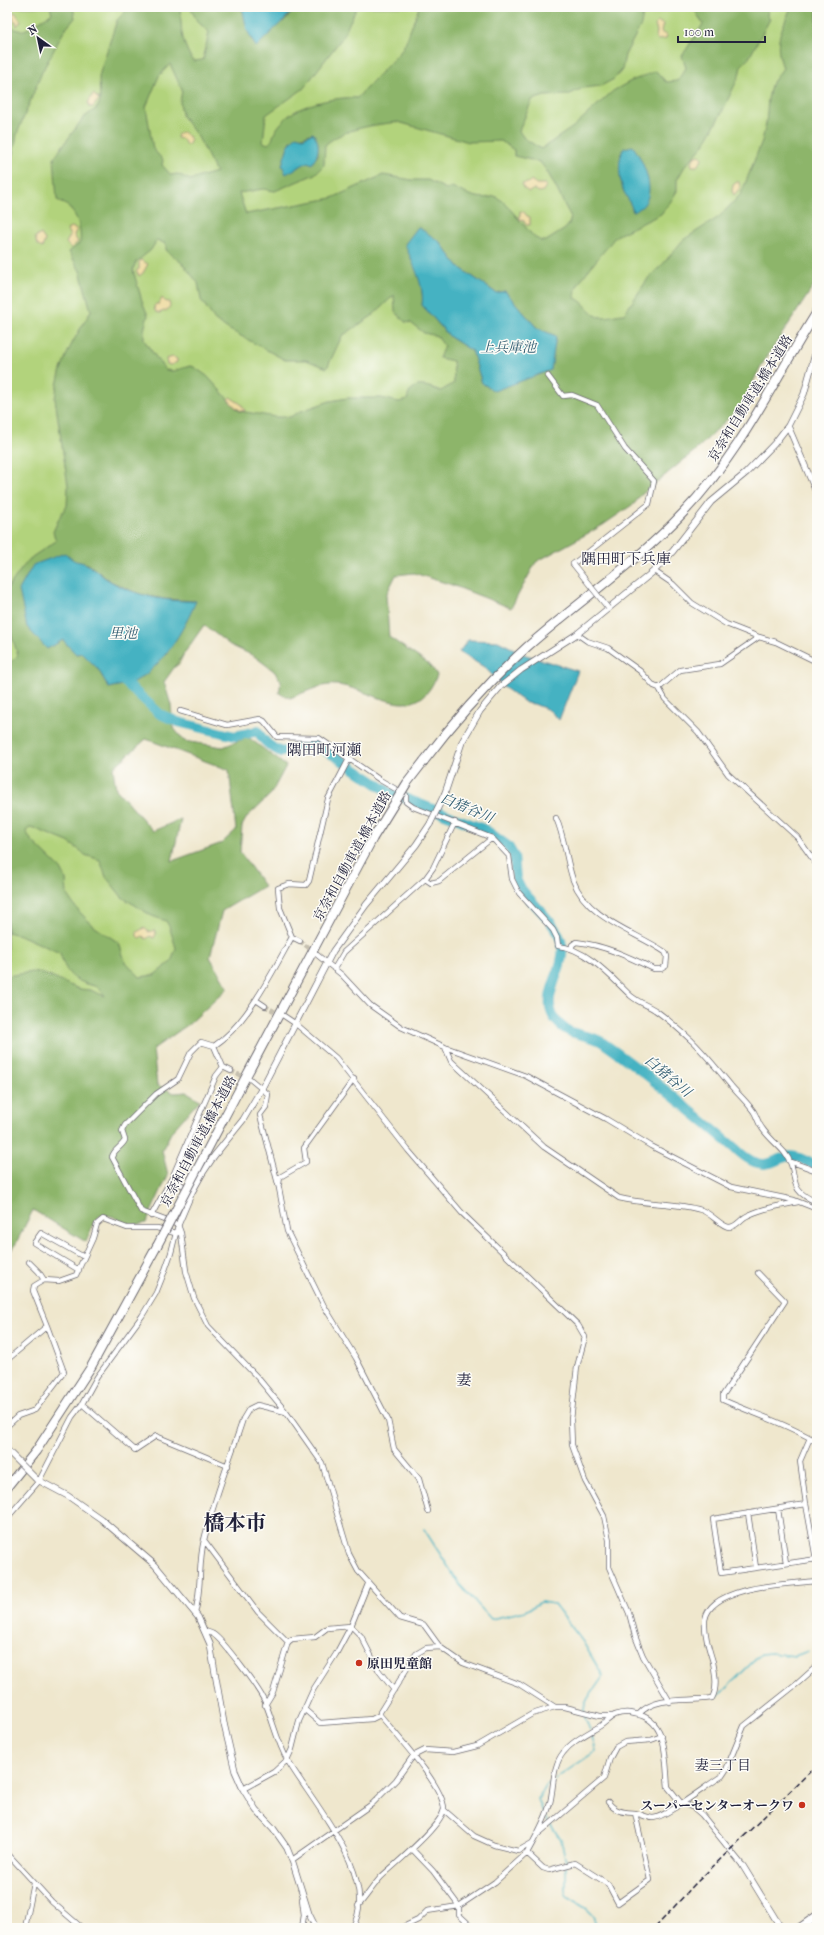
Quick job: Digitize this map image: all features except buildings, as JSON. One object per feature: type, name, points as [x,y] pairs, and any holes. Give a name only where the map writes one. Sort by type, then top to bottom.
[{"type":"highway","name":"京奈和自動車道;橋本道路","points":[[7,1487],[40,1445],[91,1367],[374,838],[407,782],[456,719],[488,684],[527,648],[644,551],[666,531],[702,492],[736,447],[817,312]]},
{"type":"highway","points":[[800,1928],[817,1916]]},
{"type":"street","points":[[7,1518],[37,1480],[72,1417],[82,1404],[97,1377],[142,1316],[156,1293],[171,1253],[175,1233],[192,1192],[214,1156],[243,1120],[262,1088],[326,963],[366,905],[416,845],[430,824],[445,793],[462,742],[480,711],[509,679],[577,634],[654,571],[673,551],[711,502],[762,457],[788,426],[804,394],[817,347]]},
{"type":"street","points":[[548,376],[563,396],[572,395],[597,405],[625,449],[654,481],[649,504],[573,564],[608,608]]},
{"type":"street","points":[[788,426],[817,494]]},
{"type":"street","points":[[654,571],[673,584],[692,604],[726,624],[776,642],[817,662]]},
{"type":"street","points":[[577,634],[587,641],[608,648],[640,671],[654,686],[659,688],[665,699],[698,732],[728,774],[797,838],[817,865]]},
{"type":"street","points":[[659,688],[680,670],[720,664],[759,637]]},
{"type":"street","points":[[180,711],[226,725],[260,719],[264,721],[277,737],[319,738],[349,760],[406,795],[406,800],[413,807],[455,822],[492,838],[509,856],[512,879],[519,893],[553,930],[557,938],[558,946],[572,949],[617,980],[632,998],[664,1017],[712,1061],[747,1103],[760,1126],[789,1160],[797,1189],[804,1197],[817,1202]]},
{"type":"street","points":[[300,941],[292,936],[280,908],[278,888],[289,884],[306,885],[309,881],[328,799],[349,760]]},
{"type":"street","points":[[556,818],[562,830],[573,879],[584,900],[601,914],[646,939],[665,952],[667,961],[666,966],[654,968],[616,951],[585,943],[576,942],[572,945],[572,949]]},
{"type":"street","points":[[334,969],[344,952],[425,879],[433,868],[455,822]]},
{"type":"street","points":[[425,879],[431,883],[439,882],[492,838]]},
{"type":"street","points":[[214,1046],[223,1040],[256,1000],[292,936]]},
{"type":"street","points":[[316,954],[334,969],[370,1004],[396,1024],[445,1047],[526,1076],[606,1119],[651,1146],[732,1187],[800,1202],[817,1209]]},
{"type":"street","points":[[256,1000],[265,1006]]},
{"type":"street","points":[[284,1016],[296,1024],[336,1058],[354,1079],[408,1150],[462,1212],[578,1325],[585,1337],[578,1367],[571,1420],[572,1444],[585,1481],[604,1516],[609,1540],[609,1567],[629,1613],[635,1636],[643,1656],[670,1702]]},
{"type":"street","points":[[178,1225],[141,1211],[112,1157],[113,1152],[124,1144],[125,1140],[122,1131],[125,1125],[156,1094],[178,1080],[195,1046],[201,1042],[214,1046],[223,1067],[231,1071]]},
{"type":"street","points":[[445,1047],[451,1061],[544,1147],[619,1198],[633,1202],[692,1207],[713,1215],[719,1222],[727,1227],[734,1226],[743,1218],[754,1212],[800,1202]]},
{"type":"street","points":[[151,1216],[172,1178],[216,1076],[223,1067]]},
{"type":"street","points":[[250,1079],[268,1094],[266,1107],[260,1115],[261,1123],[279,1188],[287,1231],[324,1306],[356,1358],[388,1420],[394,1449],[419,1479],[428,1511]]},
{"type":"street","points":[[279,1188],[280,1177],[306,1162],[304,1148],[354,1079]]},
{"type":"street","points":[[789,1160],[817,1171]]},
{"type":"street","points":[[172,1178],[192,1192]]},
{"type":"street","points":[[7,1426],[18,1416],[35,1410],[64,1372],[33,1291],[34,1286],[44,1280],[59,1281],[76,1275],[93,1238],[97,1224],[103,1219],[127,1228],[158,1228],[175,1233],[181,1233]]},
{"type":"street","points":[[178,1225],[181,1233],[186,1271],[194,1298],[208,1326],[258,1378],[286,1412],[322,1464],[349,1554],[358,1571],[368,1584],[400,1618],[424,1625],[440,1647],[463,1664],[519,1684],[555,1707]]},
{"type":"street","points":[[78,1270],[34,1243],[41,1233],[84,1257]]},
{"type":"street","points":[[29,1262],[39,1272],[44,1280]]},
{"type":"street","points":[[758,1273],[785,1301],[723,1395],[724,1400],[754,1414],[787,1426],[817,1442]]},
{"type":"street","points":[[7,1360],[47,1326]]},
{"type":"street","points":[[82,1404],[135,1450],[156,1436],[228,1466]]},
{"type":"street","points":[[195,1613],[198,1602],[200,1563],[204,1540],[243,1419],[249,1409],[257,1405],[286,1412]]},
{"type":"street","points":[[806,1504],[713,1519],[721,1573],[817,1559],[806,1504],[800,1461],[810,1438]]},
{"type":"street","points":[[7,1450],[37,1480],[68,1496],[101,1519],[155,1565],[195,1613],[210,1644],[225,1730],[235,1771],[243,1789],[256,1810],[273,1828],[287,1848],[309,1914],[316,1928]]},
{"type":"street","points":[[778,1509],[786,1563]]},
{"type":"street","points":[[748,1513],[756,1568]]},
{"type":"street","points":[[204,1540],[258,1612],[288,1642]]},
{"type":"street","points":[[639,1714],[644,1709],[655,1703],[712,1698],[715,1693],[715,1672],[706,1633],[705,1619],[715,1603],[739,1592],[817,1581]]},
{"type":"street","points":[[243,1789],[274,1772],[287,1760],[292,1749],[299,1720],[304,1709],[313,1690],[350,1626],[368,1584]]},
{"type":"street","points":[[265,1705],[273,1692],[288,1642],[292,1639],[315,1637],[327,1628],[350,1626],[361,1636],[379,1671],[394,1690]]},
{"type":"street","points":[[205,1631],[214,1635],[245,1671],[265,1705],[276,1736],[287,1760],[316,1800],[347,1854],[358,1893],[357,1920],[352,1928]]},
{"type":"street","points":[[380,1716],[380,1712],[416,1654],[426,1648],[440,1647]]},
{"type":"street","points":[[608,1802],[613,1808],[627,1814],[635,1813],[652,1818],[660,1816],[681,1803],[722,1776],[726,1770],[744,1726],[817,1666]]},
{"type":"street","points":[[292,1860],[372,1804],[396,1780],[413,1756],[424,1750],[453,1752],[477,1746],[532,1714],[555,1707],[565,1707],[600,1716],[614,1716]]},
{"type":"street","points":[[304,1709],[320,1723],[380,1716]]},
{"type":"street","points":[[401,1928],[418,1920],[427,1911],[459,1906],[494,1882],[527,1852],[536,1836],[550,1803],[557,1765],[563,1753],[579,1739],[614,1716],[624,1712],[648,1717],[657,1726],[662,1736],[668,1787],[681,1803],[694,1808],[702,1815],[743,1866],[781,1928]]},
{"type":"street","points":[[358,1906],[380,1878],[412,1849],[441,1818],[444,1810],[442,1800],[433,1782],[380,1716]]},
{"type":"street","points":[[536,1836],[604,1778],[610,1758],[616,1747],[625,1742],[651,1740],[662,1736]]},
{"type":"street","points":[[444,1810],[474,1836],[494,1845],[518,1850],[533,1842]]},
{"type":"street","points":[[527,1852],[543,1868],[548,1870],[575,1863],[608,1884],[618,1903],[650,1880],[635,1813]]},
{"type":"street","points":[[412,1849],[432,1871],[459,1906],[459,1915],[473,1928]]},
{"type":"street","points":[[7,1853],[52,1902],[82,1928]]},
{"type":"street","points":[[25,1928],[34,1883]]},
{"type":"street","points":[[302,1891],[304,1915],[302,1928]]},
{"type":"green space","points":[[7,7],[817,7],[817,89],[706,276],[252,511],[179,664],[98,720],[101,789],[200,948],[123,1017],[7,1037]]},
{"type":"green space","points":[[50,7],[73,7],[75,18],[64,31],[42,72],[17,134],[14,151],[7,172],[7,20],[15,29],[27,29],[51,14]]},
{"type":"green space","points":[[130,7],[180,7],[184,41],[193,61],[203,60],[209,32],[197,21],[190,7],[242,7],[241,9],[283,22],[297,7],[357,7],[342,38],[303,89],[266,115],[263,142],[268,144],[272,140],[280,125],[293,112],[320,102],[340,98],[357,98],[401,51],[406,42],[419,7],[644,7],[641,25],[625,55],[622,70],[614,79],[601,86],[583,88],[568,95],[545,96],[532,100],[519,131],[524,138],[541,149],[573,127],[613,91],[629,82],[656,71],[666,82],[677,81],[686,68],[682,56],[703,24],[693,7],[769,7],[767,15],[770,19],[749,58],[741,66],[739,76],[722,112],[703,146],[685,166],[677,180],[677,191],[671,201],[661,214],[616,236],[576,288],[575,298],[598,317],[608,317],[624,314],[649,277],[663,264],[683,240],[719,217],[741,194],[762,141],[766,124],[771,85],[783,68],[778,43],[784,24],[791,7],[817,7],[817,281],[761,366],[741,406],[697,449],[640,496],[635,503],[603,525],[536,562],[511,608],[452,585],[414,573],[396,575],[386,595],[389,637],[431,666],[437,675],[428,691],[418,700],[406,703],[393,702],[337,685],[325,685],[290,698],[279,693],[281,681],[274,671],[254,656],[230,645],[204,625],[164,682],[171,705],[173,727],[184,741],[223,747],[248,737],[286,766],[271,794],[247,817],[242,826],[240,852],[264,886],[222,911],[210,957],[228,988],[189,1024],[153,1049],[157,1085],[174,1093],[187,1092],[200,1100],[172,1131],[162,1150],[168,1175],[146,1223],[130,1225],[125,1224],[111,1216],[100,1216],[94,1222],[86,1242],[33,1210],[13,1249],[7,1248],[7,976],[32,972],[44,974],[79,989],[90,990],[105,996],[98,987],[83,983],[73,977],[66,968],[60,953],[20,935],[7,932],[7,663],[10,663],[18,655],[7,622],[7,589],[32,557],[56,541],[53,532],[61,514],[67,506],[68,486],[55,399],[63,363],[91,311],[80,271],[69,252],[80,243],[80,230],[73,212],[57,200],[54,158],[83,118],[97,108],[100,102],[99,77],[117,20]],"holes":[[[170,64],[182,90],[180,102],[182,116],[198,137],[216,172],[190,180],[178,174],[171,175],[162,165],[163,160],[153,149],[146,107],[159,76]],[[398,122],[469,142],[501,141],[514,150],[514,156],[540,162],[571,217],[569,224],[565,229],[546,241],[541,241],[534,237],[504,202],[495,196],[484,198],[478,197],[452,187],[446,189],[428,180],[412,180],[383,175],[332,198],[246,214],[239,193],[263,189],[275,191],[315,174],[324,165],[325,145],[333,139],[350,131],[379,124]],[[313,133],[318,143],[318,156],[305,163],[286,152],[291,141]],[[621,153],[634,212],[621,178]],[[157,240],[166,244],[166,250],[183,264],[198,283],[201,300],[215,320],[228,329],[285,360],[306,360],[327,368],[342,336],[372,316],[394,295],[395,311],[405,322],[411,323],[424,333],[437,336],[444,346],[439,358],[453,361],[454,383],[441,391],[425,386],[416,387],[409,393],[407,400],[399,402],[381,398],[347,398],[330,401],[301,411],[290,417],[276,417],[239,411],[207,376],[194,367],[190,366],[173,371],[165,370],[144,340],[144,330],[148,315],[143,304],[133,270],[136,262],[151,250]],[[439,241],[459,267],[496,293],[505,291],[537,328],[555,336],[551,370],[482,382],[473,351],[450,337],[422,305],[423,299],[421,285]],[[73,561],[88,564],[110,581],[139,594],[164,599],[195,601],[166,655],[133,681],[109,688],[98,669],[82,653],[76,654],[63,640]],[[146,739],[229,770],[236,830],[222,843],[172,861],[181,819],[153,831],[116,789],[113,768]],[[31,827],[68,842],[85,855],[100,860],[106,877],[122,897],[152,916],[166,921],[176,948],[171,962],[154,975],[140,977],[125,961],[119,943],[92,925],[76,908],[67,895],[66,879],[61,869],[31,840],[26,831]]]},
{"type":"sand","points":[[15,12],[21,21],[17,26],[16,21],[12,21],[14,17],[11,18],[10,16]]},
{"type":"sand","points":[[658,22],[663,24],[661,32],[667,36],[666,39],[658,40],[656,38],[657,31],[655,25]]},
{"type":"sand","points":[[93,94],[99,99],[93,107],[89,107],[88,103]]},
{"type":"sand","points":[[183,132],[191,139],[189,144],[186,145],[183,139],[177,138],[178,134]]},
{"type":"sand","points":[[700,155],[702,157],[701,162],[697,166],[692,166],[691,163],[695,156]]},
{"type":"sand","points":[[531,180],[536,184],[545,184],[546,186],[543,191],[539,192],[534,189],[529,192],[523,188],[522,184],[528,183]]},
{"type":"sand","points":[[739,182],[740,188],[734,195],[732,191],[733,185]]},
{"type":"sand","points":[[520,211],[524,212],[530,217],[530,225],[526,225],[524,221],[520,219]]},
{"type":"sand","points":[[71,227],[77,229],[74,235],[78,242],[71,248],[66,243],[70,236],[67,230]]},
{"type":"sand","points":[[41,234],[45,240],[42,248],[37,245],[35,237]]},
{"type":"sand","points":[[141,260],[148,264],[143,273],[139,276],[136,271],[139,269],[139,262]]},
{"type":"sand","points":[[162,298],[166,302],[169,302],[170,306],[167,310],[159,313],[155,311],[154,306],[159,304]]},
{"type":"sand","points":[[173,357],[177,359],[177,362],[171,365],[167,364],[166,359]]},
{"type":"sand","points":[[230,397],[241,404],[245,411],[238,409],[228,399]]},
{"type":"sand","points":[[144,928],[149,932],[155,930],[156,934],[154,938],[150,936],[146,939],[143,936],[139,938],[137,936],[137,932]]},
{"type":"water","points":[[242,7],[297,7],[256,47],[247,30]]},
{"type":"water","points":[[313,133],[316,137],[318,152],[312,164],[308,162],[286,174],[282,165],[288,146],[296,136],[303,138]]},
{"type":"water","points":[[633,146],[646,172],[649,191],[647,200],[642,207],[633,212],[622,187],[620,176],[620,158],[624,148]]},
{"type":"water","name":"上兵庫池","points":[[418,227],[439,241],[459,267],[496,293],[505,291],[537,328],[556,336],[551,370],[494,391],[482,383],[472,351],[450,337],[422,305],[422,290],[420,282],[405,244]]},
{"type":"water","name":"里池","points":[[65,553],[69,557],[84,563],[107,579],[130,591],[163,599],[196,601],[179,635],[171,647],[153,668],[133,682],[109,688],[98,669],[82,653],[76,654],[63,640],[47,649],[27,627],[19,590],[33,565]]},
{"type":"water","points":[[468,640],[498,641],[526,655],[578,671],[559,720],[549,710],[534,704],[526,703],[505,688],[484,667],[459,652]]},
{"type":"waterway","name":"白猪谷川","points":[[117,675],[160,714],[178,722],[235,736],[258,731],[268,744],[281,752],[313,744],[338,758],[389,792],[486,830],[508,846],[514,856],[516,879],[520,887],[551,922],[560,937],[562,945],[561,963],[550,999],[550,1008],[553,1016],[559,1024],[571,1032],[602,1042],[703,1121],[742,1155],[751,1160],[760,1164],[765,1164],[785,1157],[794,1156],[817,1167]]},
{"type":"waterway","points":[[424,1529],[460,1585],[491,1619],[525,1611],[541,1602],[554,1604],[583,1642],[603,1676],[588,1698],[584,1707],[585,1716],[590,1730]]},
{"type":"waterway","points":[[718,1696],[761,1654],[770,1653],[795,1656],[808,1651]]},
{"type":"waterway","points":[[555,1779],[596,1751],[591,1734]]},
{"type":"waterway","points":[[544,1815],[538,1799],[545,1786],[552,1781]]},
{"type":"waterway","points":[[546,1818],[561,1840],[566,1861],[566,1896],[587,1909],[595,1917],[595,1928]]},
{"type":"tunnel","points":[[300,941],[313,951]]},
{"type":"tunnel","points":[[265,1006],[281,1015]]},
{"type":"tunnel","points":[[231,1071],[246,1078]]},
{"type":"railway","points":[[655,1928],[694,1885],[817,1765]]},
{"type":"place","name":"原田児童館","points":[[359,1663]]},
{"type":"place","name":"スーパーセンターオークワ","points":[[802,1805]]},
{"type":"district","name":"隅田町下兵庫","points":[[626,559]]},
{"type":"district","name":"隅田町河瀬","points":[[324,750]]},
{"type":"district","name":"妻","points":[[464,1380]]},
{"type":"district","name":"橋本市","points":[[235,1523]]},
{"type":"district","name":"妻三丁目","points":[[723,1765]]}]
